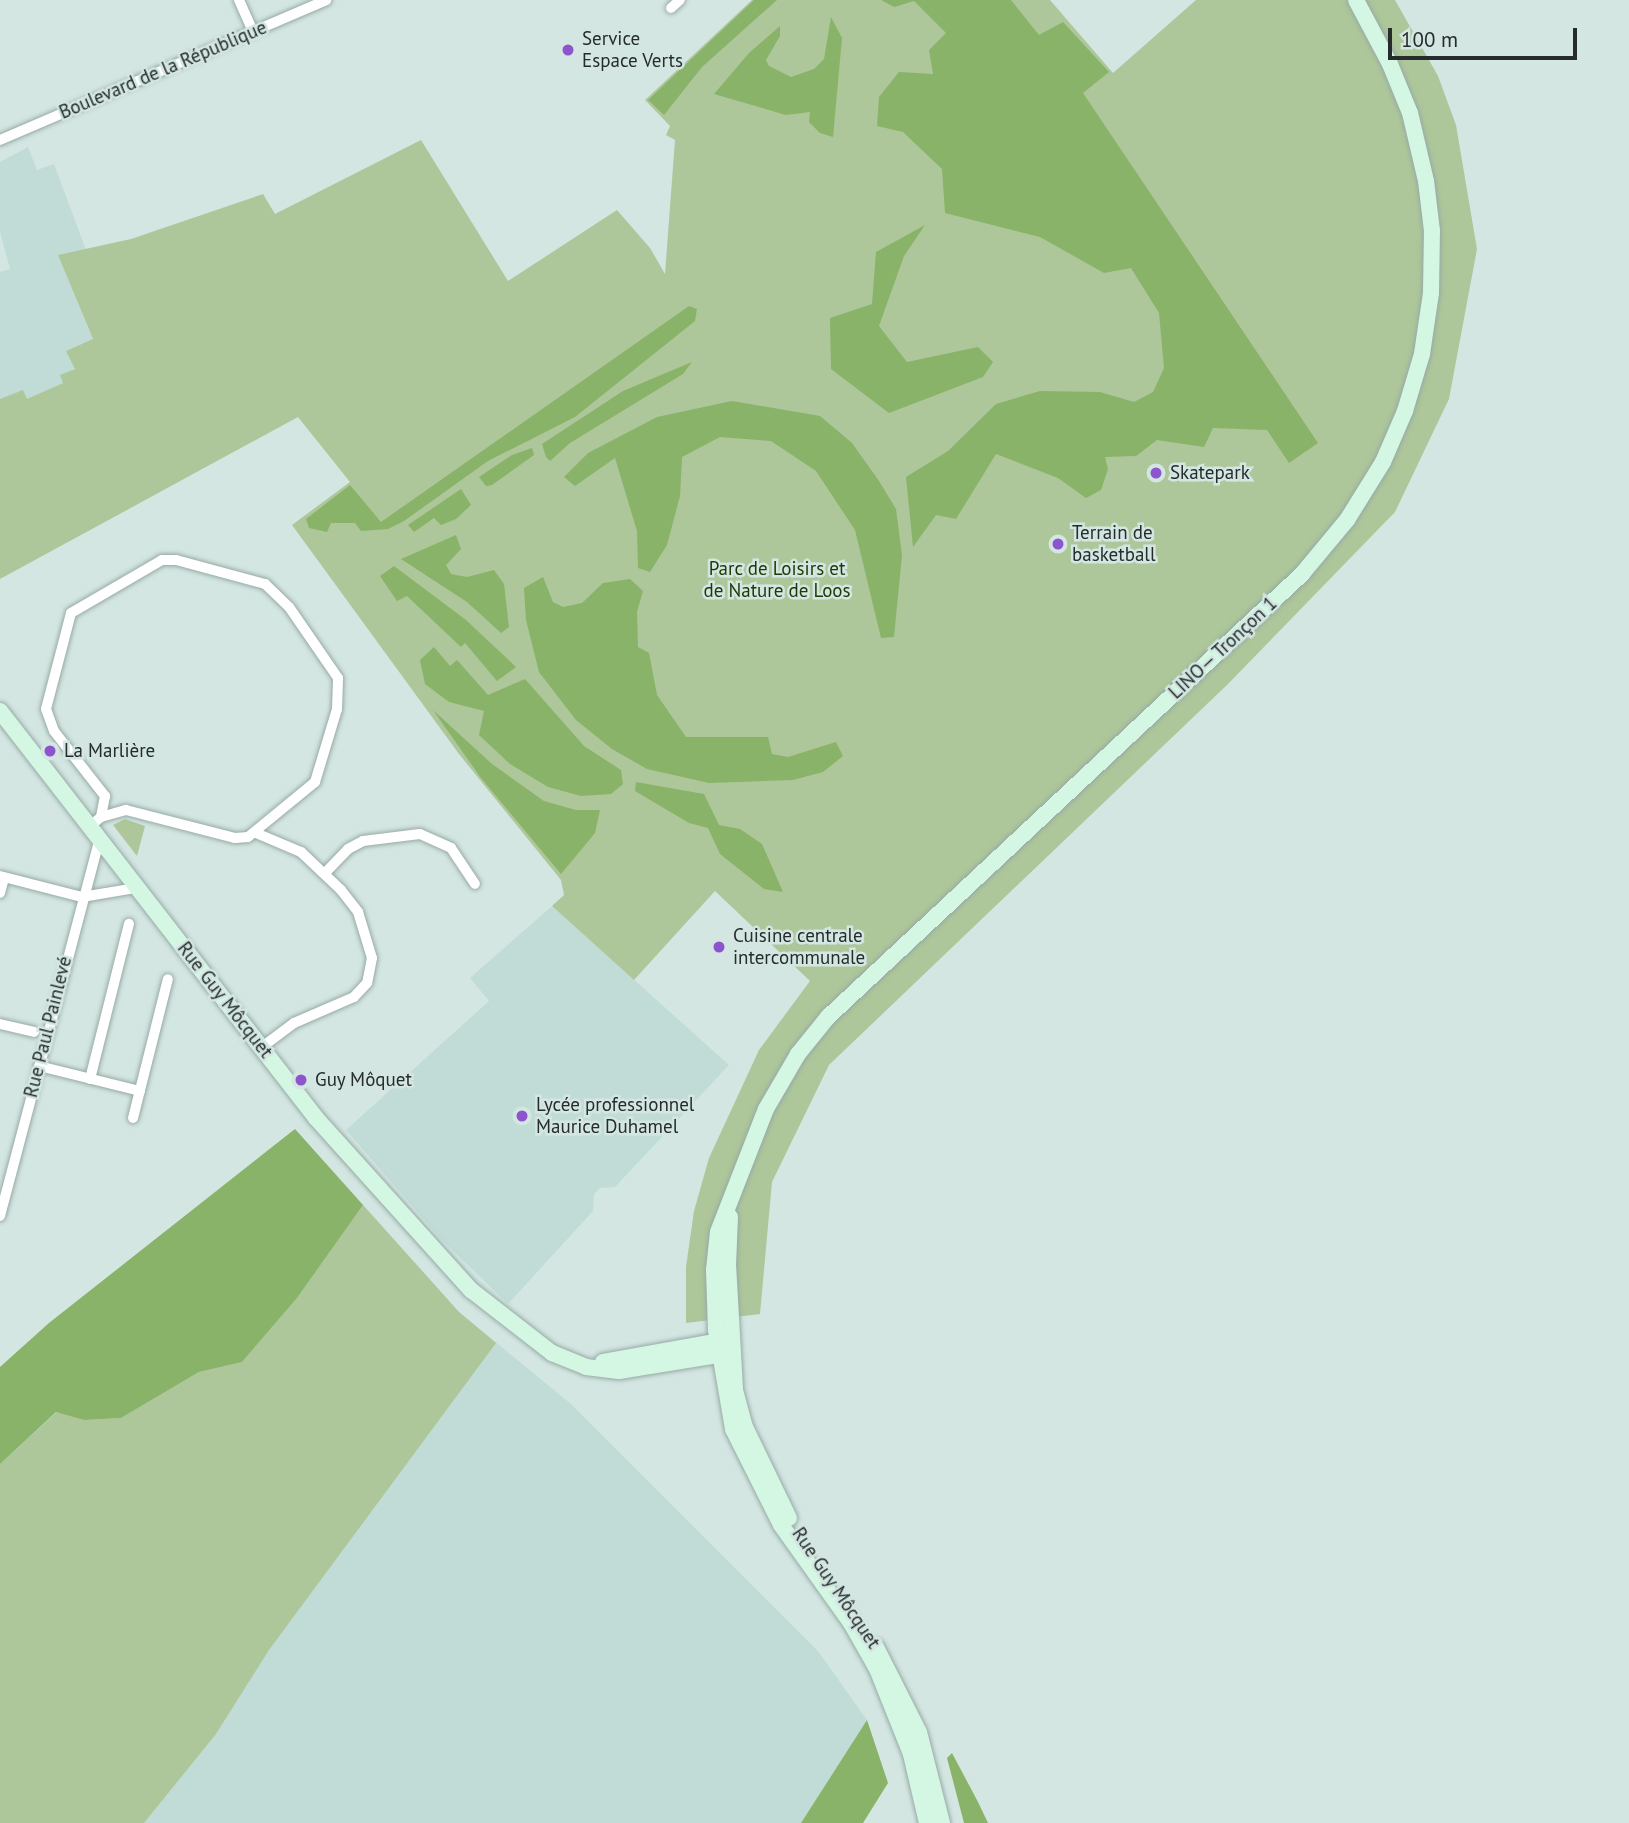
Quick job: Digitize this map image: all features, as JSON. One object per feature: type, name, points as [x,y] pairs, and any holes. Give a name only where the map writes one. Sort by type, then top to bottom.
[{"type":"main road","name":"LINO— Tronçon 1","points":[[724,1347],[728,1244],[736,1184],[773,1094],[828,1017],[1302,574],[1347,520],[1383,462],[1405,411],[1422,354],[1431,293],[1432,231],[1425,173],[1410,113],[1390,64],[1356,0]]},
{"type":"main road","name":"Rue Guy Môcquet","points":[[0,711],[96,828],[136,888],[316,1118],[452,1273],[496,1311],[560,1357],[611,1371],[724,1347]]},
{"type":"main road","name":"Rue Guy Môcquet","points":[[724,1347],[740,1444],[781,1525],[858,1633],[890,1697],[911,1754],[927,1823]]},
{"type":"main road","name":"Rue Guy Môcquet","points":[[724,1347],[747,1432],[772,1476],[787,1514],[875,1645],[905,1698],[929,1760],[942,1823]]},
{"type":"street","points":[[239,0],[253,32]]},
{"type":"street","name":"Boulevard de la République","points":[[0,140],[326,0]]},
{"type":"street","points":[[176,560],[265,584],[289,607],[338,678],[340,695],[318,777],[256,833],[235,838],[126,810],[96,828],[106,796],[47,717],[47,695],[66,624],[79,604],[153,563],[176,560]]},
{"type":"street","name":"Rue Paul Painlevé","points":[[0,1216],[82,897],[96,828]]},
{"type":"street","points":[[256,833],[289,845],[326,873],[358,912],[371,951],[370,975],[354,997],[294,1023],[262,1047]]},
{"type":"street","points":[[326,873],[348,849],[363,841],[420,834],[451,848],[475,884]]},
{"type":"street","points":[[0,894],[2,877],[82,897],[136,888]]},
{"type":"street","points":[[90,1079],[129,924]]},
{"type":"street","points":[[133,1118],[169,979]]},
{"type":"street","points":[[0,1024],[34,1032]]},
{"type":"street","points":[[39,1066],[140,1091]]},
{"type":"shaded area","points":[[28,147],[37,170],[54,164],[86,250],[59,256],[93,340],[64,383],[27,400],[0,399],[0,272],[10,269],[0,232],[0,162]]},
{"type":"shaded area","name":"Lycée professionnel Maurice Duhamel","points":[[552,906],[729,1065],[615,1187],[600,1188],[594,1194],[593,1211],[508,1304],[441,1239],[346,1130],[489,1001],[470,978]]},
{"type":"shaded area","points":[[295,1129],[459,1312],[571,1404],[818,1651],[867,1720],[801,1823],[0,1823],[0,1367],[49,1323]]},
{"type":"green space","name":"Parc de Loisirs et de Nature de Loos","points":[[752,0],[1050,0],[1113,73],[1196,0],[1395,0],[1438,76],[1456,125],[1477,249],[1449,399],[1395,512],[1227,685],[829,1065],[772,1182],[760,1314],[686,1323],[686,1267],[694,1211],[709,1158],[759,1050],[810,981],[715,891],[634,980],[552,906],[564,895],[561,880],[459,754],[292,525],[350,482],[298,417],[0,579],[0,399],[23,390],[27,399],[63,383],[60,375],[75,369],[66,351],[93,339],[58,255],[131,239],[263,194],[275,214],[421,140],[508,281],[617,210],[650,248],[665,274],[675,140],[666,135],[670,126],[645,100]]},
{"type":"green space","points":[[754,0],[777,0],[702,67],[664,115],[648,100]]},
{"type":"green space","points":[[881,0],[1011,0],[1039,35],[1063,22],[1109,72],[1083,93],[1318,443],[1289,463],[1267,430],[1213,428],[1204,447],[1157,440],[1136,456],[1105,457],[1108,469],[1101,490],[1086,498],[1058,478],[996,454],[956,519],[936,515],[913,547],[906,477],[948,451],[996,404],[1040,391],[1100,392],[1134,402],[1153,392],[1164,368],[1159,313],[1131,268],[1104,273],[1040,237],[945,213],[942,169],[903,132],[877,126],[879,97],[899,72],[933,74],[929,50],[946,33],[914,1],[894,7]]},
{"type":"green space","points":[[831,17],[842,38],[833,137],[820,133],[809,122],[810,112],[786,115],[714,94],[749,53],[780,26],[780,36],[766,60],[769,66],[791,77],[814,69],[824,59]]},
{"type":"green space","points":[[925,225],[904,256],[879,326],[907,362],[978,347],[993,362],[983,377],[889,413],[831,369],[830,318],[872,304],[876,252]]},
{"type":"green space","points":[[689,306],[697,309],[695,321],[575,417],[488,461],[404,521],[388,529],[361,531],[355,523],[331,523],[327,532],[309,528],[306,519],[350,485],[381,522]]},
{"type":"green space","points":[[692,362],[683,374],[570,443],[550,461],[546,457],[542,444],[623,391]]},
{"type":"green space","points":[[732,401],[820,416],[852,443],[879,481],[896,509],[902,555],[894,637],[881,638],[855,530],[816,471],[771,441],[720,437],[682,457],[680,496],[667,545],[650,572],[638,568],[637,531],[615,458],[575,486],[564,477],[588,453],[657,417]]},
{"type":"green space","points":[[532,448],[534,455],[492,485],[486,486],[479,477],[512,455]]},
{"type":"green space","points":[[461,489],[471,505],[456,519],[441,525],[434,518],[414,532],[408,525]]},
{"type":"green space","points":[[456,535],[461,549],[446,565],[451,574],[467,577],[494,570],[504,584],[509,627],[501,633],[467,602],[401,559]]},
{"type":"green space","points":[[394,566],[466,620],[516,667],[497,681],[465,643],[461,647],[407,596],[397,601],[380,576]]},
{"type":"green space","points":[[543,577],[553,602],[563,607],[582,603],[603,583],[630,579],[643,591],[637,612],[638,647],[649,653],[657,695],[686,737],[768,737],[772,754],[788,757],[836,742],[843,756],[823,772],[793,780],[709,783],[647,769],[612,749],[576,720],[539,672],[526,620],[524,588]]},
{"type":"green space","points":[[434,647],[450,666],[457,660],[488,695],[525,679],[584,746],[621,770],[623,784],[611,794],[581,796],[548,787],[510,764],[479,735],[484,711],[449,702],[425,684],[420,660]]},
{"type":"green space","points":[[433,710],[492,764],[544,801],[576,810],[600,810],[595,833],[561,874],[481,778]]},
{"type":"green space","points":[[636,782],[704,794],[719,825],[740,829],[762,844],[783,892],[764,889],[720,854],[708,828],[689,823],[635,791]]},
{"type":"green space","points":[[125,819],[145,826],[137,856],[113,825]]},
{"type":"green space","points":[[295,1129],[363,1205],[297,1298],[242,1362],[199,1372],[121,1418],[84,1420],[56,1412],[0,1464],[0,1367],[49,1323]]},
{"type":"green space","points":[[363,1205],[459,1312],[496,1343],[269,1650],[216,1734],[144,1823],[0,1823],[0,1464],[57,1412],[84,1420],[121,1418],[199,1372],[242,1362],[297,1298]]},
{"type":"green space","points":[[867,1720],[888,1783],[863,1823],[801,1823]]},
{"type":"green space","points":[[952,1753],[988,1823],[964,1823],[947,1758]]},
{"type":"place","name":"Service Espace Verts","points":[[568,50]]},
{"type":"place","name":"Skatepark","points":[[1156,473]]},
{"type":"place","name":"Terrain de basketball","points":[[1058,544]]},
{"type":"place","name":"La Marlière","points":[[50,751]]},
{"type":"place","name":"Cuisine centrale intercommunale","points":[[719,947]]},
{"type":"place","name":"Guy Môquet","points":[[301,1080]]},
{"type":"place","name":"Lycée professionnel Maurice Duhamel","points":[[522,1116]]}]
